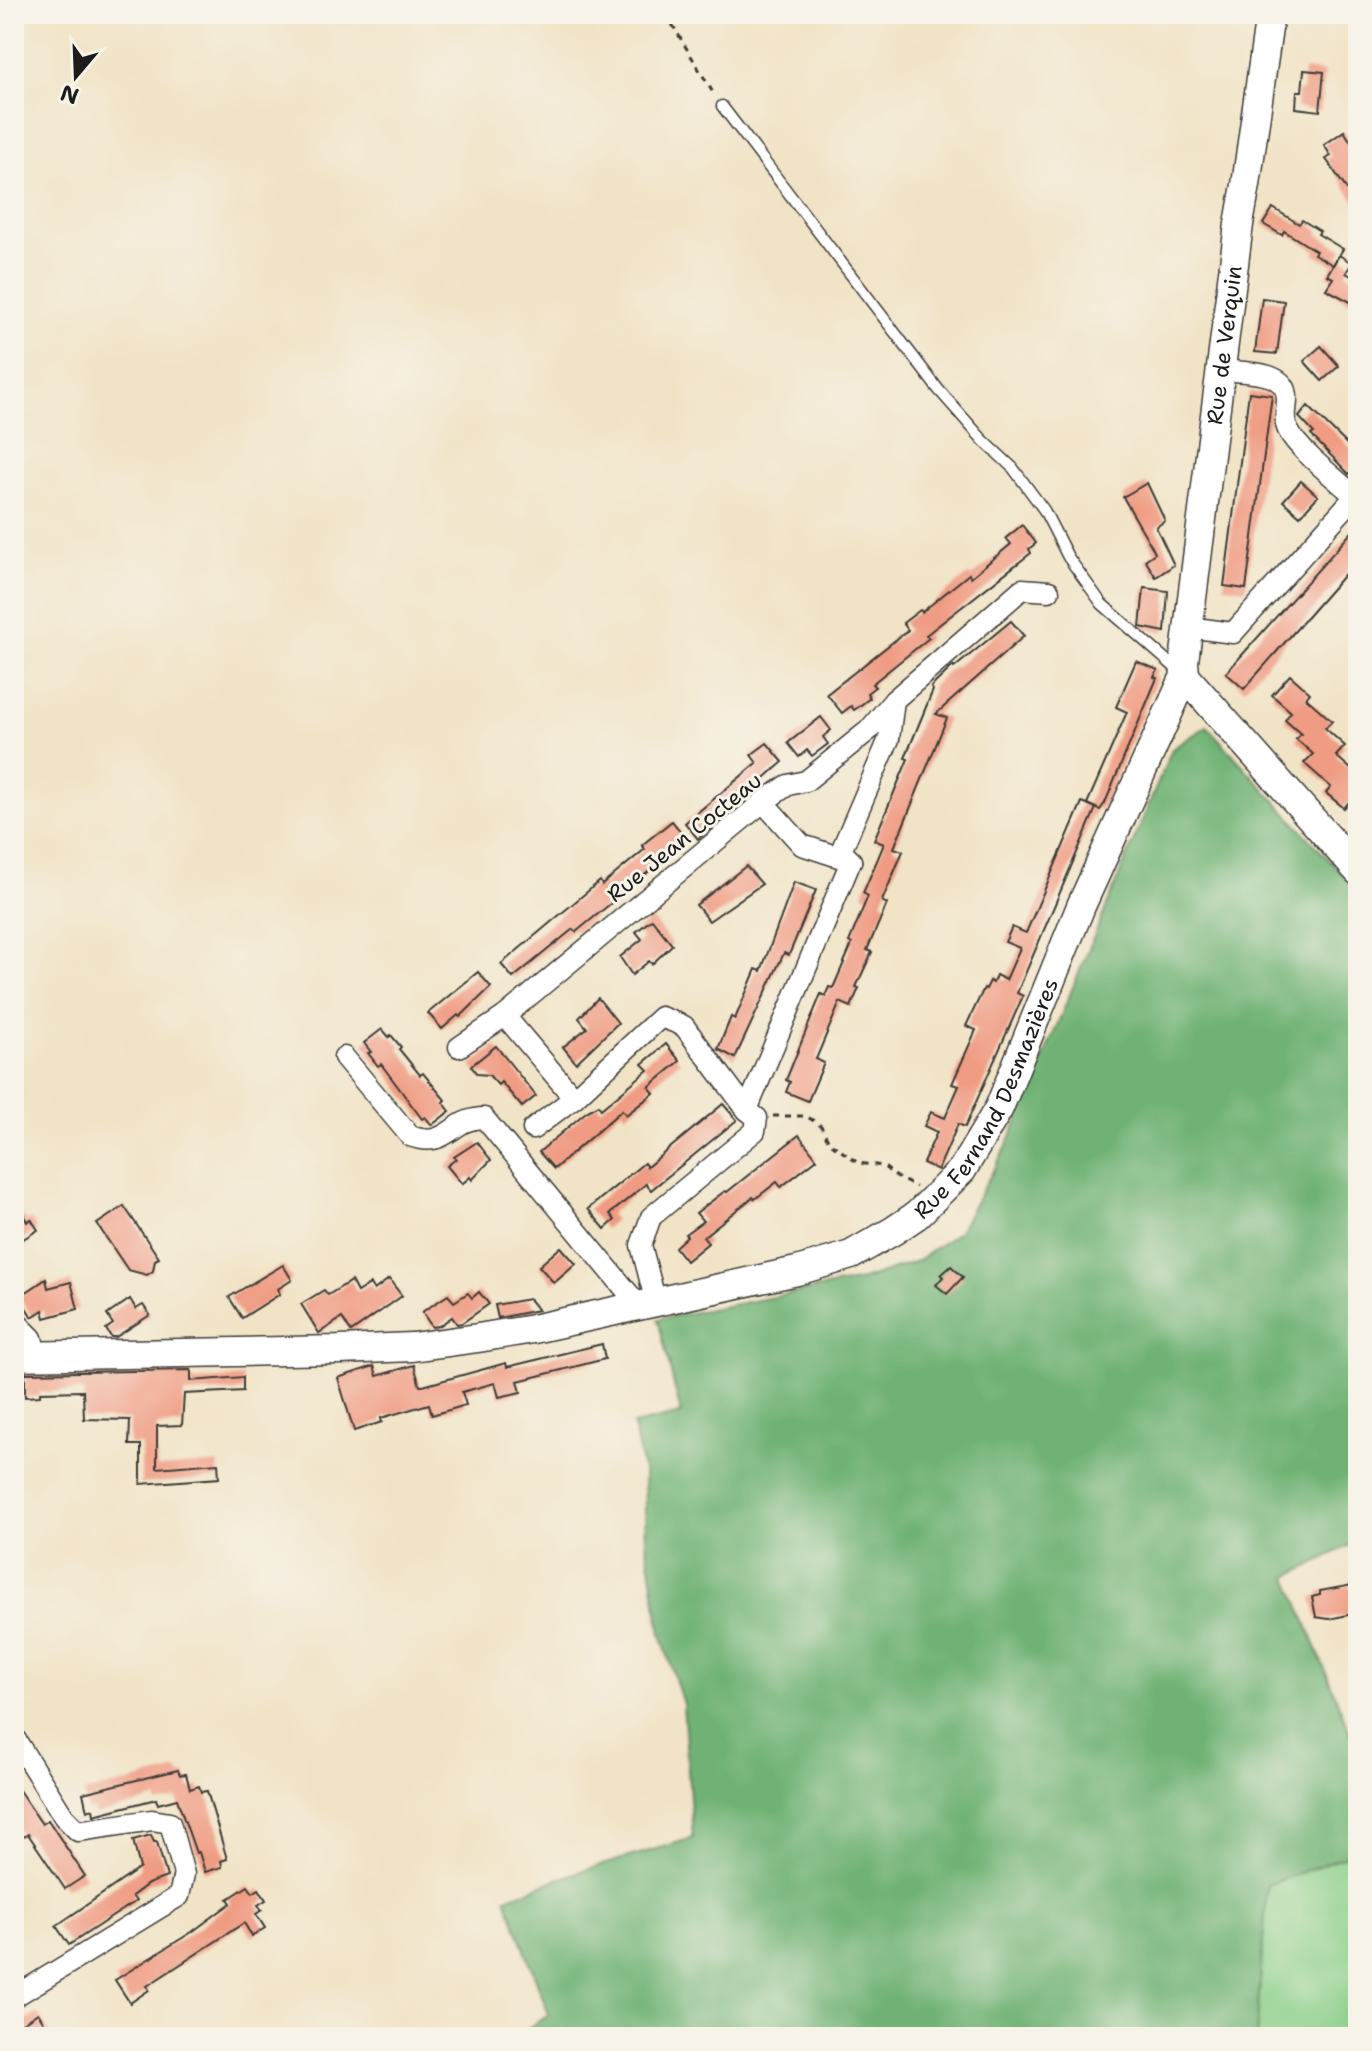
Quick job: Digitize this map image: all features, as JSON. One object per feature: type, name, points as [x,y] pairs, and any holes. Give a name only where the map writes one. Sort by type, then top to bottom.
[{"type":"street","name":"Rue de Verquin","points":[[1185,676],[1188,627],[1239,224],[1270,14]]},
{"type":"street","points":[[1188,627],[1233,633],[1356,494],[1298,443],[1287,428],[1288,396],[1284,384],[1275,377],[1221,370]]},
{"type":"street","name":"Rue Jean Cocteau","points":[[459,1047],[505,1016],[763,802],[788,785],[806,781],[869,730],[894,700],[1022,589],[1049,591]]},
{"type":"street","points":[[1185,676],[1358,871]]},
{"type":"street","name":"Rue Fernand Desmazières","points":[[25,1355],[412,1347],[533,1329],[766,1279],[851,1255],[917,1215],[962,1170],[999,1108],[1087,892],[1185,676]]},
{"type":"street","points":[[851,861],[841,851],[889,739],[894,700]]},
{"type":"street","points":[[763,802],[802,845],[851,861]]},
{"type":"street","points":[[747,1110],[851,861]]},
{"type":"street","points":[[505,1016],[574,1098]]},
{"type":"street","points":[[533,1129],[574,1098],[661,1017],[684,1026],[747,1110],[757,1118],[755,1131],[651,1217],[641,1245],[648,1304]]},
{"type":"street","points":[[344,1057],[410,1136],[424,1141],[441,1138],[469,1118],[484,1118],[648,1304]]},
{"type":"street","points":[[14,1320],[32,1338],[25,1355]]},
{"type":"street","points":[[14,1737],[64,1817],[78,1831],[152,1820],[170,1823],[184,1874],[179,1896],[14,1997]]},
{"type":"lane","points":[[722,106],[938,389],[983,440],[1013,468],[1044,510],[1068,557],[1102,604],[1185,676]]},
{"type":"path","points":[[666,14],[722,106]]},
{"type":"path","points":[[755,1131],[773,1116],[803,1116],[821,1126],[829,1142],[858,1163],[883,1166],[898,1178],[935,1196]]},
{"type":"green space","points":[[1207,726],[1358,892],[1358,1541],[1288,1577],[1358,1752],[1358,1851],[1267,1885],[1256,2037],[513,2037],[549,2015],[506,1898],[575,1873],[693,1838],[683,1704],[661,1634],[646,1542],[644,1474],[633,1425],[681,1414],[658,1319],[862,1280],[917,1261],[959,1231],[1006,1148],[1172,749]]},
{"type":"green space","points":[[1358,1851],[1358,2037],[1256,2037],[1267,1885]]},
{"type":"building","points":[[1304,70],[1324,72],[1320,111],[1296,108],[1297,91],[1302,91]]},
{"type":"building","points":[[1344,131],[1358,153],[1358,206],[1326,159],[1331,156],[1324,145]]},
{"type":"building","points":[[1273,208],[1299,224],[1302,220],[1343,249],[1333,265],[1284,231],[1282,235],[1263,224]]},
{"type":"building","points":[[1339,255],[1352,263],[1346,273],[1358,280],[1358,306],[1326,289],[1333,278],[1327,275]]},
{"type":"building","points":[[1262,298],[1284,301],[1277,354],[1255,352]]},
{"type":"building","points":[[1321,346],[1339,366],[1322,381],[1304,361]]},
{"type":"building","points":[[1249,392],[1272,395],[1246,589],[1224,586]]},
{"type":"building","points":[[1308,406],[1358,455],[1358,465],[1349,474],[1311,435],[1314,433],[1299,417]]},
{"type":"building","points":[[1301,481],[1318,496],[1300,516],[1283,501]]},
{"type":"building","points":[[1147,483],[1165,521],[1156,527],[1174,565],[1156,577],[1145,560],[1155,553],[1123,497]]},
{"type":"building","points":[[1022,525],[1036,543],[1029,549],[1031,553],[926,635],[929,638],[872,684],[875,687],[867,693],[870,698],[854,710],[851,706],[842,713],[827,694],[908,630],[903,623],[920,610],[922,612],[969,574],[971,577],[1011,544],[1006,538]]},
{"type":"building","points":[[1358,525],[1358,559],[1244,689],[1226,673]]},
{"type":"building","points":[[1144,588],[1168,591],[1165,632],[1140,627]]},
{"type":"building","points":[[1011,621],[1024,636],[936,714],[947,718],[894,848],[903,851],[882,901],[887,904],[867,950],[872,952],[856,987],[859,988],[851,1007],[840,1002],[816,1059],[824,1063],[808,1101],[786,1092],[790,1082],[786,1080],[821,994],[825,996],[829,987],[833,988],[852,944],[849,942],[868,896],[863,893],[884,844],[874,840],[908,759],[905,758],[933,690],[931,687]]},
{"type":"building","points":[[1136,661],[1158,670],[1105,803],[1100,810],[1096,808],[1017,993],[1023,996],[965,1127],[958,1124],[938,1170],[923,1163],[937,1132],[924,1126],[931,1112],[945,1118],[959,1086],[952,1084],[976,1030],[966,1026],[990,981],[993,983],[996,975],[1006,980],[1020,948],[1005,942],[1012,927],[1026,933],[1082,802],[1087,804],[1127,712],[1116,707]]},
{"type":"building","points":[[1290,675],[1310,693],[1306,698],[1332,721],[1325,728],[1345,746],[1336,756],[1358,775],[1358,792],[1344,808],[1326,793],[1331,787],[1304,763],[1313,754],[1296,739],[1301,734],[1285,720],[1291,712],[1272,695]]},
{"type":"building","points":[[821,717],[831,730],[823,737],[828,744],[812,756],[807,750],[799,757],[788,743]]},
{"type":"building","points":[[767,743],[783,762],[759,783],[762,787],[698,839],[685,823],[757,763],[751,755]]},
{"type":"building","points":[[672,821],[685,837],[664,854],[666,857],[576,932],[573,929],[513,978],[501,964],[600,881],[602,885],[645,849],[642,845]]},
{"type":"building","points":[[746,866],[762,884],[709,921],[696,905]]},
{"type":"building","points":[[794,882],[816,890],[789,955],[784,953],[735,1058],[718,1049],[731,1017],[735,1019],[756,969],[761,971]]},
{"type":"building","points":[[652,919],[672,945],[652,964],[649,961],[632,975],[620,957],[642,939],[636,932]]},
{"type":"building","points":[[478,972],[491,987],[460,1017],[458,1015],[442,1029],[428,1013]]},
{"type":"building","points":[[598,998],[618,1023],[576,1063],[563,1047],[587,1028],[579,1018]]},
{"type":"building","points":[[382,1029],[389,1037],[391,1035],[420,1075],[423,1073],[445,1100],[443,1102],[450,1111],[432,1125],[425,1117],[422,1119],[381,1064],[378,1066],[368,1053],[371,1052],[364,1043]]},
{"type":"building","points":[[666,1044],[680,1061],[649,1087],[654,1093],[626,1115],[622,1110],[554,1169],[539,1152],[586,1112],[598,1105],[601,1109],[648,1070],[642,1064]]},
{"type":"building","points":[[496,1046],[536,1096],[522,1107],[501,1082],[498,1085],[489,1075],[477,1074],[471,1066]]},
{"type":"building","points":[[723,1104],[737,1120],[651,1190],[646,1184],[610,1214],[615,1220],[605,1229],[588,1209],[644,1163],[647,1167]]},
{"type":"building","points":[[799,1135],[817,1159],[781,1187],[777,1182],[755,1199],[753,1197],[703,1237],[708,1243],[686,1261],[675,1247],[687,1236],[685,1234],[703,1221],[696,1213]]},
{"type":"building","points":[[477,1142],[491,1160],[472,1180],[470,1177],[462,1184],[447,1166],[456,1159],[454,1157]]},
{"type":"building","points":[[124,1206],[159,1258],[155,1260],[153,1271],[147,1275],[128,1270],[97,1224]]},
{"type":"building","points":[[24,1216],[27,1222],[31,1219],[38,1230],[18,1242],[14,1235],[14,1222]]},
{"type":"building","points":[[561,1247],[576,1264],[554,1283],[539,1266]]},
{"type":"building","points":[[283,1265],[292,1280],[278,1289],[280,1294],[242,1318],[229,1297]]},
{"type":"building","points":[[951,1266],[963,1277],[947,1294],[936,1285]]},
{"type":"building","points":[[46,1279],[48,1288],[71,1282],[78,1309],[45,1318],[43,1310],[32,1317],[19,1297]]},
{"type":"building","points":[[389,1279],[402,1296],[351,1332],[342,1318],[319,1333],[301,1304],[324,1290],[328,1295],[351,1281],[357,1292],[370,1284],[374,1290]]},
{"type":"building","points":[[479,1292],[489,1304],[462,1323],[457,1324],[452,1317],[432,1327],[422,1312],[448,1295],[454,1302],[468,1293],[472,1298]]},
{"type":"building","points":[[130,1299],[136,1309],[143,1305],[150,1315],[116,1337],[111,1337],[106,1329],[113,1324],[107,1315]]},
{"type":"building","points":[[529,1299],[538,1310],[498,1318],[495,1305]]},
{"type":"building","points":[[602,1344],[605,1359],[518,1381],[521,1392],[499,1397],[495,1383],[462,1392],[466,1405],[432,1415],[429,1404],[381,1418],[382,1422],[354,1431],[338,1378],[374,1366],[377,1376],[414,1365],[420,1386],[423,1386],[506,1363],[507,1367]]},
{"type":"building","points":[[191,1370],[191,1381],[243,1377],[243,1391],[184,1394],[182,1425],[157,1426],[157,1468],[218,1463],[219,1478],[141,1484],[141,1445],[129,1445],[130,1420],[84,1419],[83,1391],[40,1392],[40,1396],[25,1397],[25,1373]]},
{"type":"building","points":[[1358,1584],[1358,1613],[1329,1619],[1316,1617],[1312,1597],[1320,1595],[1320,1591]]},
{"type":"building","points":[[178,1770],[180,1775],[186,1774],[190,1789],[199,1786],[201,1792],[207,1791],[227,1859],[221,1861],[222,1867],[205,1872],[177,1799],[158,1804],[156,1799],[94,1815],[93,1809],[87,1811],[83,1793]]},
{"type":"building","points":[[14,1783],[42,1824],[48,1820],[85,1876],[65,1889],[28,1834],[23,1837],[14,1824]]},
{"type":"building","points":[[151,1835],[157,1842],[167,1877],[148,1884],[132,1896],[136,1901],[69,1945],[56,1926],[140,1868],[133,1840]]},
{"type":"building","points":[[248,1886],[253,1893],[259,1889],[266,1900],[258,1905],[262,1910],[256,1914],[265,1928],[252,1936],[244,1923],[147,1986],[149,1990],[130,2003],[115,1980],[192,1932],[231,1903],[228,1899]]},
{"type":"building","points":[[38,2013],[53,2037],[29,2037],[21,2024]]}]
